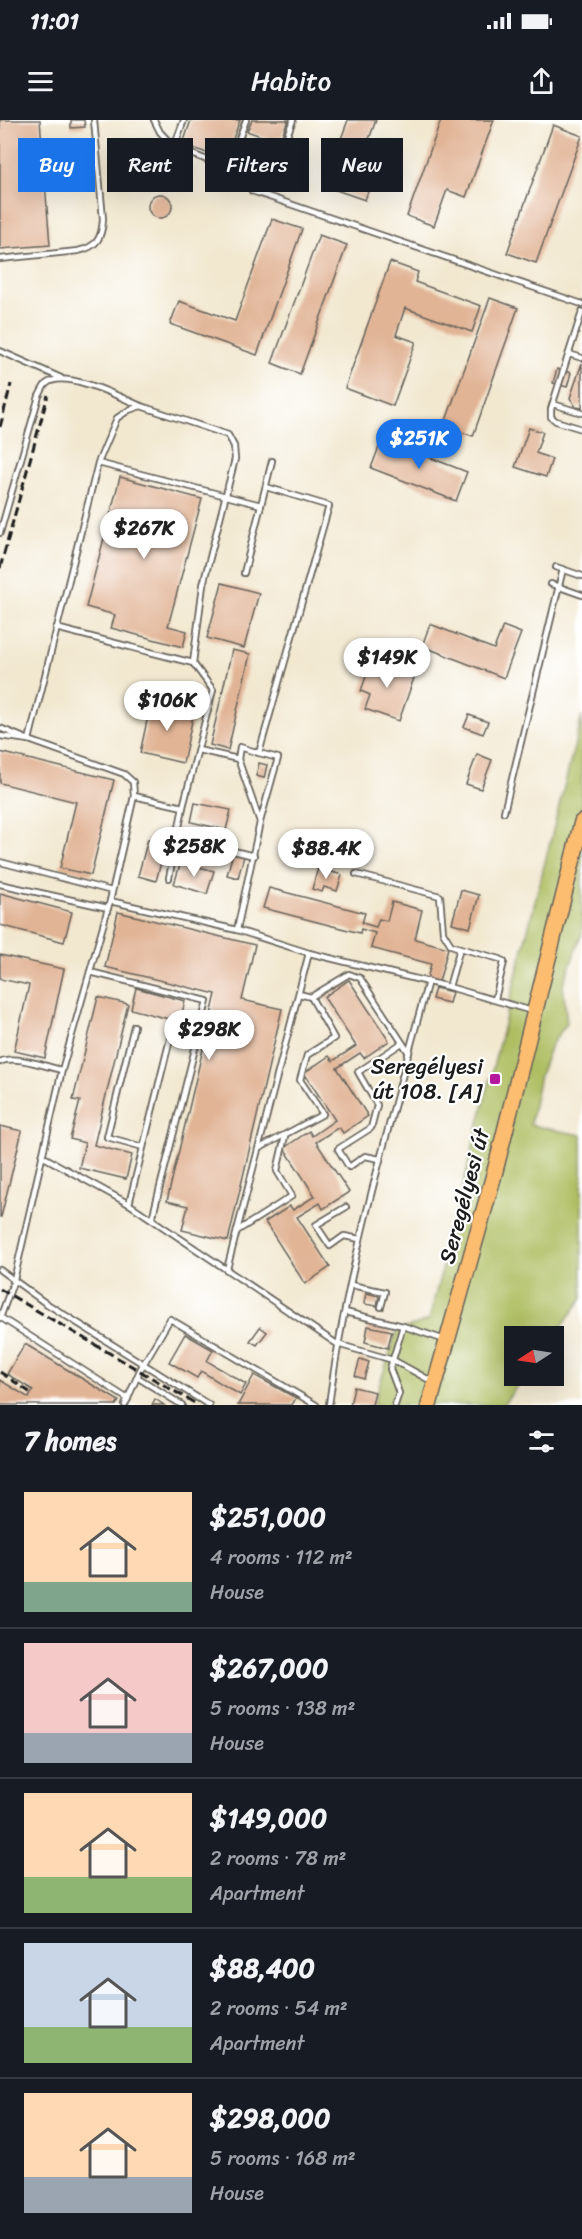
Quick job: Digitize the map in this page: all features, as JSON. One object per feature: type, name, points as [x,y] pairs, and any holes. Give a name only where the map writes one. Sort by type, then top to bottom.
[{"type":"main road","name":"Seregélyesi út","points":[[429,1405],[492,1181],[582,822]]},
{"type":"lane","points":[[0,259],[78,251],[90,248],[98,242],[102,233],[103,219],[94,120]]},
{"type":"lane","points":[[154,120],[166,138]]},
{"type":"lane","points":[[177,138],[184,120]]},
{"type":"lane","points":[[239,138],[246,120]]},
{"type":"lane","points":[[286,138],[293,120]]},
{"type":"lane","points":[[255,192],[582,304]]},
{"type":"lane","points":[[582,312],[551,417],[556,421],[582,429]]},
{"type":"lane","points":[[0,351],[61,378],[75,380],[141,406],[228,435],[234,446],[235,459],[203,585],[193,663]]},
{"type":"lane","points":[[569,354],[582,358]]},
{"type":"lane","points":[[0,533],[39,396],[47,383],[61,378]]},
{"type":"lane","points":[[553,404],[582,413]]},
{"type":"lane","points":[[29,740],[98,463],[117,418],[141,406]]},
{"type":"lane","points":[[244,573],[272,461]]},
{"type":"lane","points":[[98,463],[261,505]]},
{"type":"lane","points":[[259,753],[329,506],[266,487]]},
{"type":"lane","points":[[556,567],[582,576]]},
{"type":"lane","points":[[504,812],[563,569]]},
{"type":"lane","points":[[551,584],[582,595]]},
{"type":"lane","points":[[56,628],[193,663],[213,690],[183,807],[169,878]]},
{"type":"lane","points":[[0,728],[124,774],[133,782],[135,796],[110,901],[62,1070],[14,1280],[0,1318],[128,1399]]},
{"type":"lane","points":[[0,736],[29,740]]},
{"type":"lane","points":[[237,930],[260,822],[278,758],[240,747],[238,759],[260,822]]},
{"type":"lane","points":[[198,750],[238,759]]},
{"type":"lane","points":[[135,796],[183,807]]},
{"type":"lane","points":[[177,837],[254,855]]},
{"type":"lane","points":[[0,862],[112,891]]},
{"type":"lane","points":[[356,874],[440,896],[442,932],[451,945],[501,959],[504,963],[495,999]]},
{"type":"lane","points":[[0,884],[108,908]]},
{"type":"lane","points":[[110,901],[237,930],[309,953],[428,981],[535,1012]]},
{"type":"lane","points":[[449,987],[460,948]]},
{"type":"lane","points":[[227,1269],[309,953]]},
{"type":"lane","points":[[90,972],[207,1002],[152,1219]]},
{"type":"lane","points":[[310,997],[349,974],[360,978],[409,1053]]},
{"type":"lane","points":[[329,1405],[337,1344],[360,1239],[428,981]]},
{"type":"lane","points":[[258,1149],[323,1114],[300,1080],[308,1055],[334,1038],[310,997],[299,994]]},
{"type":"lane","points":[[134,1026],[107,1137],[143,1147]]},
{"type":"lane","points":[[129,1204],[171,1031]]},
{"type":"lane","points":[[380,1159],[365,1156],[349,1167],[338,1149],[371,1128],[378,1105],[358,1072],[402,1043]]},
{"type":"lane","points":[[0,1062],[4,1059],[14,1059],[62,1070]]},
{"type":"lane","points":[[237,1231],[292,1196],[277,1171],[285,1136]]},
{"type":"lane","points":[[42,1156],[129,1204],[337,1344],[393,1360],[435,1383]]},
{"type":"lane","points":[[346,1207],[316,1225],[330,1246],[344,1236],[360,1239]]},
{"type":"lane","points":[[0,1270],[44,1302],[209,1405]]},
{"type":"lane","points":[[351,1285],[385,1292],[381,1307]]},
{"type":"lane","points":[[345,1312],[403,1326],[448,1341]]},
{"type":"lane","points":[[125,1405],[143,1364],[170,1319],[316,1405]]},
{"type":"lane","points":[[395,1405],[399,1393],[390,1369],[403,1326]]},
{"type":"lane","points":[[137,1377],[182,1405]]},
{"type":"green space","points":[[582,716],[582,933],[563,985],[567,1023],[551,1045],[540,1075],[530,1125],[582,1135],[582,1299],[562,1326],[504,1326],[504,1386],[517,1386],[503,1405],[373,1405],[397,1331],[429,1320]]},
{"type":"building","points":[[0,120],[40,120],[41,138],[18,138],[18,192],[46,192],[50,245],[0,249]]},
{"type":"building","points":[[71,120],[84,120],[85,127],[71,128]]},
{"type":"building","points":[[191,120],[240,120],[233,138],[205,138],[205,152],[193,148],[193,138],[185,138]]},
{"type":"building","points":[[252,120],[288,120],[281,138],[266,138],[247,131]]},
{"type":"building","points":[[348,120],[376,120],[370,138],[341,138]]},
{"type":"building","points":[[441,120],[494,120],[466,197],[447,190],[434,226],[407,216]]},
{"type":"building","points":[[553,125],[582,136],[536,263],[507,253]]},
{"type":"building","points":[[342,192],[368,192],[365,200]]},
{"type":"building","points":[[160,194],[165,195],[171,201],[171,211],[165,217],[160,218],[155,217],[149,211],[148,206],[149,201],[155,195]]},
{"type":"building","points":[[272,219],[302,229],[257,355],[170,324],[179,301],[235,321]]},
{"type":"building","points":[[319,235],[347,245],[300,374],[272,363]]},
{"type":"building","points":[[390,262],[418,272],[415,282],[481,306],[472,332],[405,308],[396,335],[416,342],[393,406],[345,388]]},
{"type":"building","points":[[490,298],[518,308],[473,436],[444,426]]},
{"type":"building","points":[[582,363],[582,408],[576,407],[570,398]]},
{"type":"building","points":[[557,369],[571,373],[567,387],[553,383]]},
{"type":"building","points":[[529,428],[543,432],[536,453],[552,459],[546,477],[515,467]]},
{"type":"building","points":[[382,439],[467,472],[456,501],[371,468]]},
{"type":"building","points":[[120,477],[202,499],[168,626],[187,631],[183,647],[111,628],[115,615],[86,607]]},
{"type":"building","points":[[222,583],[259,593],[244,648],[207,638]]},
{"type":"building","points":[[430,624],[494,649],[503,626],[521,633],[504,678],[422,646]]},
{"type":"building","points":[[232,650],[250,654],[228,750],[210,745]]},
{"type":"building","points":[[372,659],[415,675],[399,721],[365,709],[370,695],[361,691]]},
{"type":"building","points":[[151,702],[194,712],[183,763],[140,753]]},
{"type":"building","points":[[469,715],[488,722],[483,734],[464,727]]},
{"type":"building","points":[[0,752],[114,780],[91,875],[60,868],[76,802],[0,783]]},
{"type":"building","points":[[477,754],[492,760],[481,789],[466,784]]},
{"type":"building","points":[[259,763],[267,765],[264,778],[256,776]]},
{"type":"building","points":[[195,803],[231,810],[226,830],[191,822]]},
{"type":"building","points":[[148,839],[166,844],[156,881],[138,876]]},
{"type":"building","points":[[233,853],[244,856],[238,878],[227,875]]},
{"type":"building","points":[[181,862],[214,871],[207,894],[174,884]]},
{"type":"building","points":[[318,868],[342,875],[337,891],[324,887],[322,892],[312,889]]},
{"type":"building","points":[[269,888],[365,913],[362,923],[376,927],[379,919],[387,921],[392,902],[422,910],[415,939],[448,948],[439,982],[427,979],[431,964],[371,948],[375,933],[361,929],[360,933],[263,908]]},
{"type":"building","points":[[461,890],[479,895],[470,928],[452,923]]},
{"type":"building","points":[[0,893],[72,912],[64,942],[0,925]]},
{"type":"building","points":[[118,912],[255,945],[242,1000],[282,1009],[228,1241],[182,1230],[188,1206],[167,1201],[216,994],[105,967]]},
{"type":"building","points":[[0,955],[64,969],[45,1058],[14,1051],[29,985],[0,979]]},
{"type":"building","points":[[349,980],[389,1041],[364,1058],[360,1053],[337,1068],[368,1116],[343,1133],[339,1127],[316,1142],[349,1192],[323,1209],[320,1203],[297,1217],[330,1267],[305,1284],[265,1222],[290,1206],[293,1210],[315,1196],[284,1148],[309,1131],[312,1136],[335,1120],[304,1073],[329,1056],[333,1061],[356,1046],[324,997]]},
{"type":"building","points":[[136,988],[185,1001],[180,1022],[131,1009]]},
{"type":"building","points":[[435,988],[452,992],[449,1003],[432,999]]},
{"type":"building","points":[[98,997],[128,1004],[94,1145],[132,1155],[126,1179],[79,1168],[85,1143],[70,1139],[80,1101],[73,1100]]},
{"type":"building","points":[[0,1126],[22,1131],[1,1217],[0,1217]]},
{"type":"building","points":[[366,1293],[379,1296],[377,1306],[364,1304]]},
{"type":"building","points":[[368,1326],[392,1331],[388,1348],[365,1342]]},
{"type":"building","points":[[260,1327],[267,1332],[257,1345],[250,1341]]},
{"type":"building","points":[[185,1334],[213,1350],[207,1361],[246,1384],[240,1395],[201,1371],[197,1378],[169,1362]]},
{"type":"building","points":[[25,1344],[119,1401],[116,1405],[0,1405],[0,1380],[29,1398],[33,1390],[7,1374]]},
{"type":"building","points":[[360,1359],[369,1362],[364,1379],[355,1376]]},
{"type":"building","points":[[254,1375],[296,1398],[292,1405],[238,1405]]},
{"type":"building","points":[[354,1387],[375,1392],[372,1405],[350,1405]]},
{"type":"building","points":[[155,1399],[164,1405],[152,1405]]},
{"type":"railway","points":[[0,427],[11,384]]},
{"type":"railway","points":[[0,568],[48,395]]},
{"type":"railway","points":[[0,1289],[198,1405]]},
{"type":"railway","points":[[0,1372],[31,1393]]},
{"type":"place","name":"Seregélyesi út 108. [A]","points":[[495,1079]]}]
